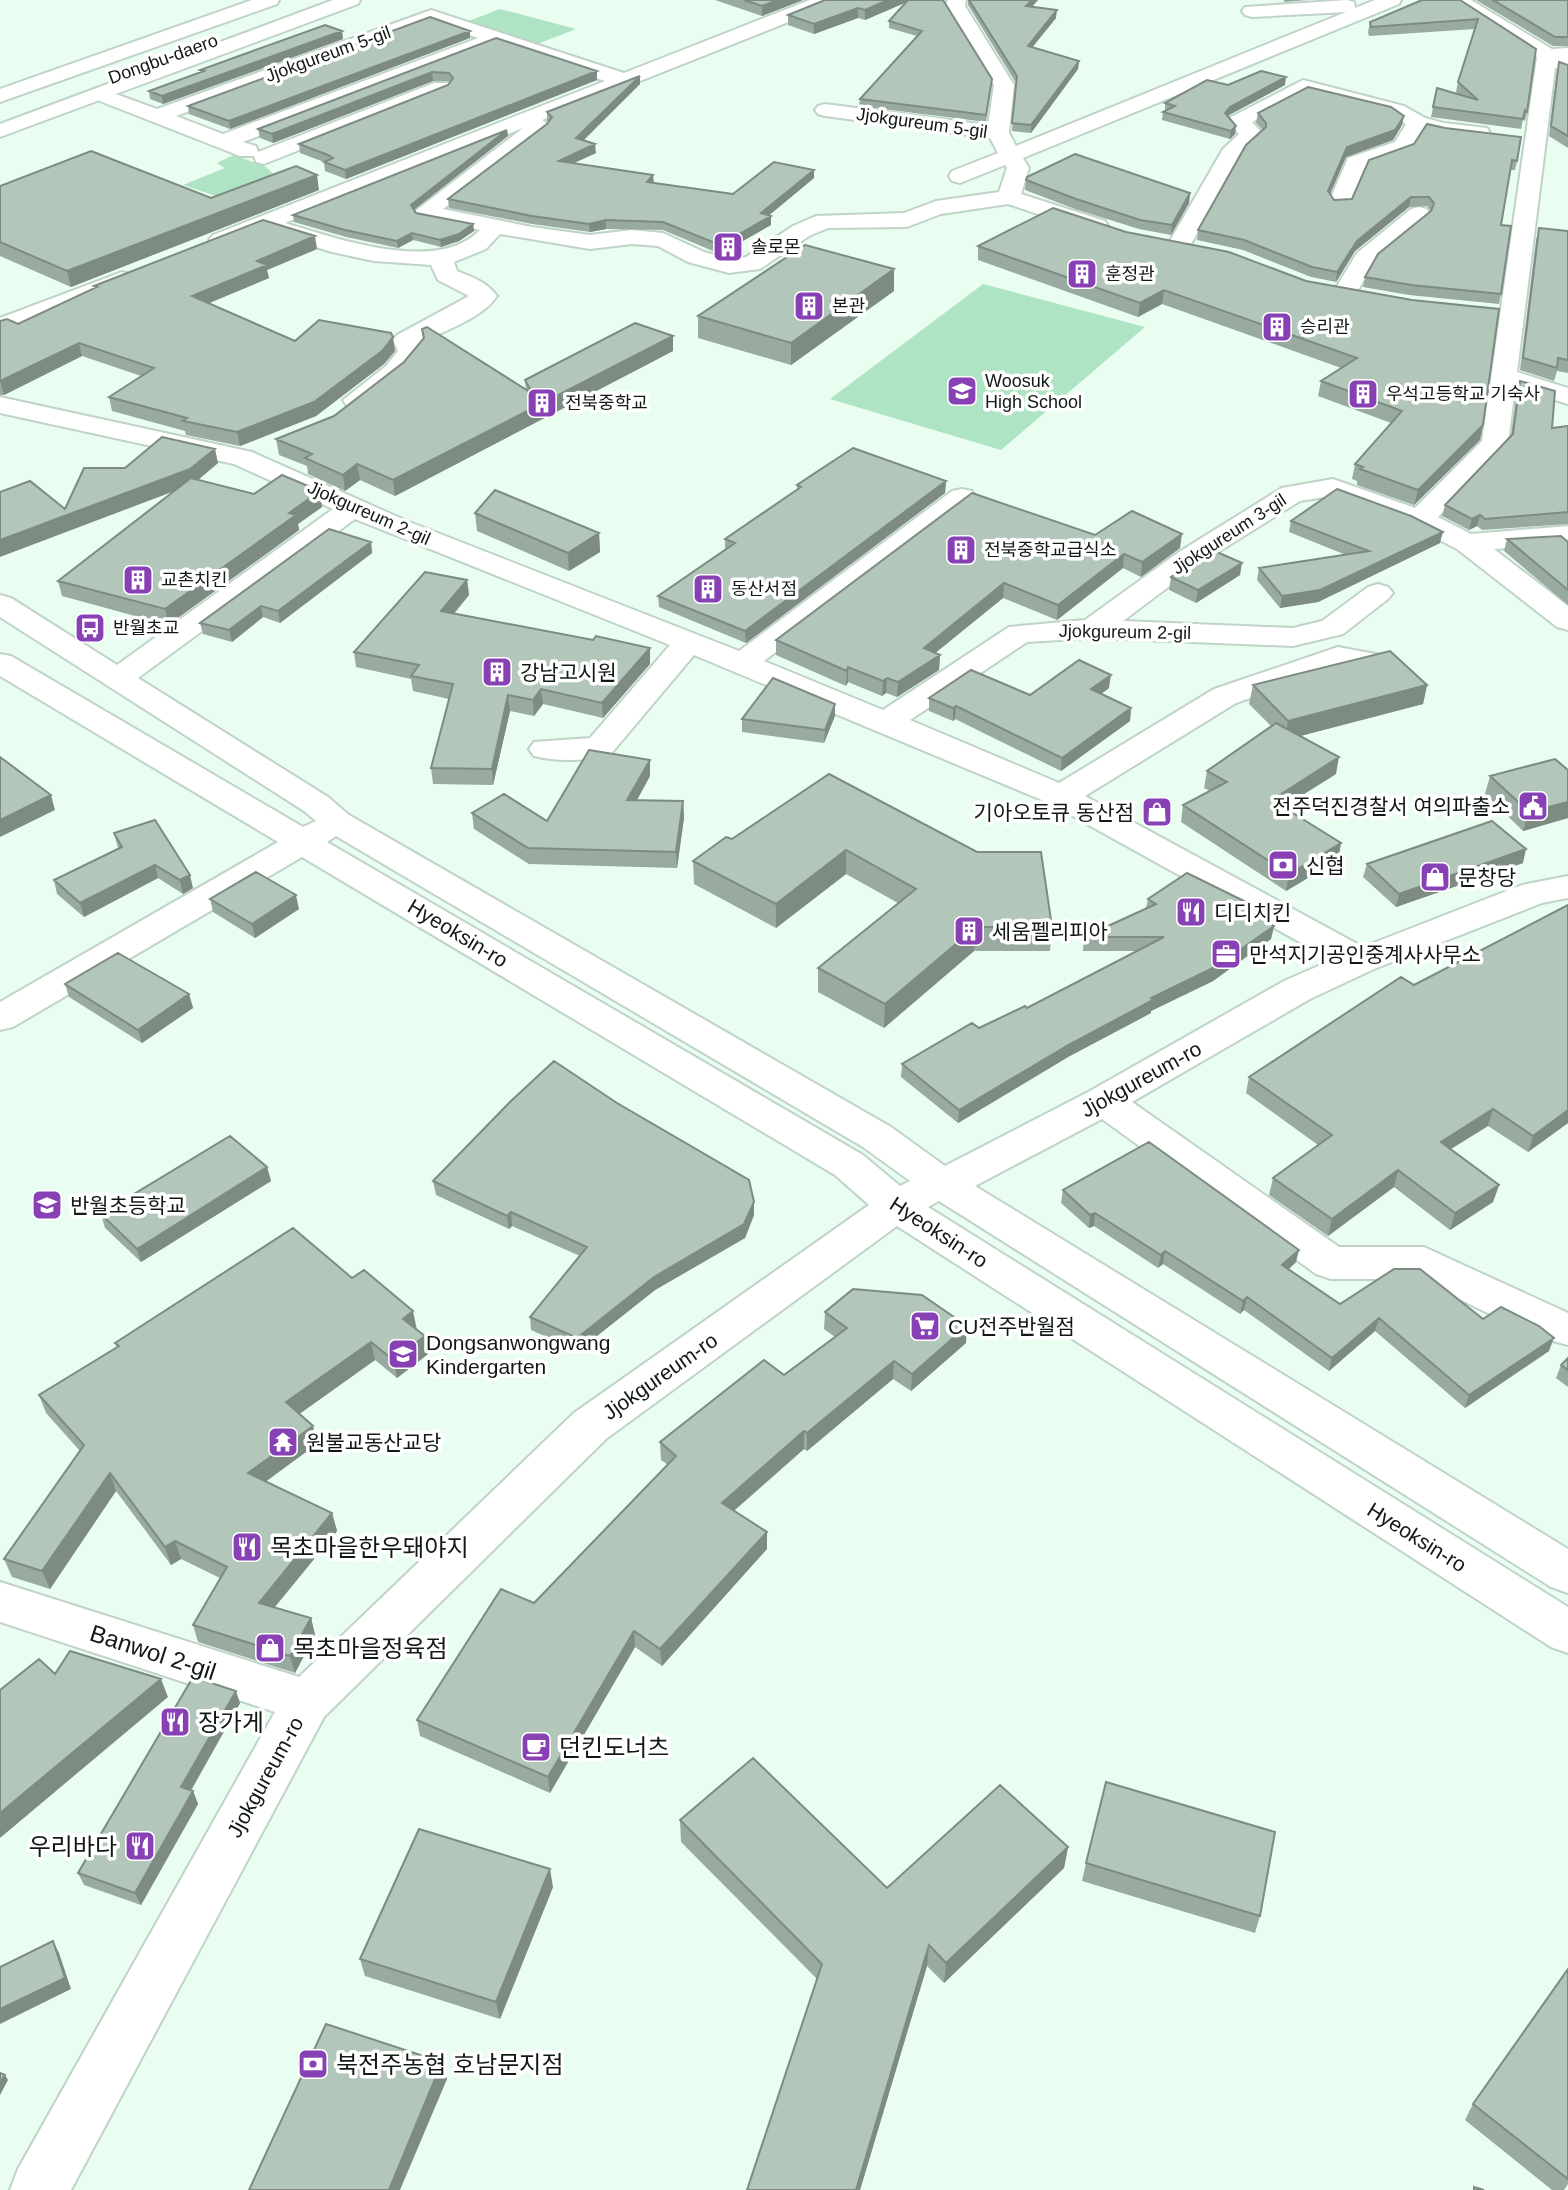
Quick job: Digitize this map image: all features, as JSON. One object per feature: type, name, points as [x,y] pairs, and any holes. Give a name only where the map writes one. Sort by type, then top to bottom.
[{"type":"street","points":[[0,96],[270,0]]},
{"type":"street","name":"Dongbu-daero","points":[[0,108],[298,0]]},
{"type":"street","name":"Dongbu-daero","points":[[0,119],[326,0]]},
{"type":"street","points":[[0,131],[351,0]]},
{"type":"street","points":[[200,248],[827,0]]},
{"type":"street","name":"Jjokgureum 5-gil","points":[[825,110],[998,133],[1004,85],[955,6],[957,0]]},
{"type":"street","points":[[1252,11],[1412,0]]},
{"type":"street","points":[[1458,0],[1558,55],[1568,66]]},
{"type":"street","points":[[960,176],[1387,2]]},
{"type":"street","name":"Jjokgureum 5-gil","points":[[160,116],[431,16],[624,80]]},
{"type":"street","points":[[225,141],[496,38]]},
{"type":"street","points":[[507,60],[533,50]]},
{"type":"street","points":[[1420,519],[1494,443],[1503,376],[1498,314],[1528,138],[1558,55]]},
{"type":"street","points":[[264,157],[456,81]]},
{"type":"street","points":[[1206,251],[1167,244],[1234,149],[1252,134],[1238,121],[1303,86],[1397,110],[1418,122],[1443,129],[1495,135]]},
{"type":"street","points":[[99,94],[288,167]]},
{"type":"street","points":[[556,106],[551,117],[425,212],[493,227],[590,242],[632,237],[663,240],[696,257],[729,266],[752,264],[824,220],[907,220],[936,208],[1011,191]]},
{"type":"street","points":[[1340,202],[1356,163],[1403,146],[1418,122]]},
{"type":"street","points":[[998,133],[1018,168],[1011,191]]},
{"type":"street","points":[[934,172],[960,176],[1011,191],[1120,233]]},
{"type":"street","points":[[323,181],[346,190]]},
{"type":"street","points":[[1344,294],[1366,258],[1419,214]]},
{"type":"street","points":[[262,223],[340,247],[374,254],[441,259],[465,250],[489,236],[493,227]]},
{"type":"street","points":[[336,416],[394,371],[411,352],[407,340],[463,311],[485,296],[471,285],[446,275],[441,259]]},
{"type":"street","points":[[4,322],[138,273]]},
{"type":"street","points":[[1318,289],[1370,299]]},
{"type":"street","points":[[1503,376],[1568,396]]},
{"type":"street","name":"Jjokgureum 2-gil","points":[[0,405],[242,458],[410,532],[742,663],[1061,796],[1361,961]]},
{"type":"street","points":[[242,458],[278,443]]},
{"type":"street","name":"Jjokgureum 3-gil","points":[[1093,629],[1189,558],[1292,494],[1333,487],[1420,519],[1467,543],[1568,621]]},
{"type":"street","points":[[742,663],[962,497]]},
{"type":"street","points":[[117,679],[353,506]]},
{"type":"street","points":[[1467,543],[1568,535]]},
{"type":"street","name":"Jjokgureum 2-gil","points":[[886,722],[1020,633],[1093,629],[1293,638],[1332,628],[1378,593]]},
{"type":"street","name":"Hyeoksin-ro","points":[[0,604],[316,804],[337,822],[877,1138],[940,1183],[1568,1573]]},
{"type":"street","points":[[545,750],[599,748],[689,642]]},
{"type":"street","points":[[1061,796],[1225,696],[1338,656],[1370,662]]},
{"type":"street","name":"Hyeoksin-ro","points":[[0,663],[849,1165],[896,1206],[1568,1632]]},
{"type":"street","points":[[0,1018],[337,822]]},
{"type":"street","name":"Jjokgureum-ro","points":[[40,2190],[307,1701],[590,1426],[896,1206],[940,1183],[971,1172],[1104,1101],[1297,990],[1361,961],[1534,893],[1568,887]]},
{"type":"street","points":[[1104,1101],[1331,1263],[1424,1263],[1549,1324],[1568,1329]]},
{"type":"street","name":"Banwol 2-gil","points":[[0,1602],[307,1701]]},
{"type":"green space","points":[[500,9],[576,29],[535,45],[466,22]]},
{"type":"green space","points":[[234,155],[266,167],[285,185],[237,203],[183,185],[225,168],[217,163]]},
{"type":"green space","points":[[983,284],[1145,327],[1001,450],[830,399]]},
{"type":"building","points":[[744,0],[777,0],[762,6]]},
{"type":"building","points":[[825,0],[888,0],[865,10],[858,8],[814,24],[788,15]]},
{"type":"building","points":[[908,0],[943,0],[992,79],[986,115],[860,99],[922,31],[889,21]]},
{"type":"building","points":[[969,0],[1032,0],[1026,6],[1057,10],[1028,46],[1079,61],[1031,125],[1012,123],[1017,76]]},
{"type":"building","points":[[1422,0],[1460,0],[1536,49],[1527,112],[1525,110],[1523,119],[1433,107],[1437,88],[1478,100],[1458,82],[1478,19],[1371,27],[1370,22]]},
{"type":"building","points":[[1493,0],[1568,0],[1568,37],[1555,37]]},
{"type":"building","points":[[430,17],[470,31],[229,121],[188,106]]},
{"type":"building","points":[[325,25],[342,31],[162,96],[149,91],[204,71],[200,70]]},
{"type":"building","points":[[496,38],[597,71],[345,170],[324,162],[333,158],[328,155],[299,144],[448,85],[453,78],[449,73],[432,72],[272,134],[258,129]]},
{"type":"building","points":[[1559,62],[1568,65],[1568,136],[1551,126]]},
{"type":"building","points":[[1261,71],[1286,77],[1230,107],[1225,113],[1236,126],[1231,131],[1163,112],[1175,106],[1165,103],[1207,80],[1228,85]]},
{"type":"building","points":[[640,76],[576,138],[595,144],[559,161],[653,175],[647,182],[733,194],[774,162],[814,170],[761,213],[771,216],[720,245],[663,222],[606,220],[589,224],[448,199],[547,124],[552,117],[547,112]]},
{"type":"building","points":[[1308,87],[1391,107],[1404,116],[1395,130],[1347,147],[1328,191],[1334,200],[1352,199],[1369,160],[1414,144],[1427,124],[1521,137],[1517,161],[1512,160],[1501,225],[1511,226],[1501,294],[1411,285],[1365,277],[1378,254],[1431,211],[1434,203],[1429,197],[1411,197],[1357,241],[1337,272],[1312,267],[1244,240],[1198,230],[1246,145],[1266,127],[1258,113]]},
{"type":"building","points":[[507,130],[411,205],[416,213],[473,224],[459,234],[440,240],[412,233],[397,241],[293,215]]},
{"type":"building","points":[[91,151],[211,198],[296,166],[317,175],[67,271],[0,242],[0,186]]},
{"type":"building","points":[[1075,154],[1190,193],[1172,225],[1140,220],[1026,180],[1027,177]]},
{"type":"building","points":[[1053,208],[1126,232],[1229,252],[1306,281],[1412,300],[1499,309],[1483,425],[1418,490],[1360,469],[1363,467],[1355,464],[1402,411],[1321,381],[1357,358],[1164,290],[1140,303],[978,246]]},
{"type":"building","points":[[263,220],[315,236],[257,261],[267,265],[192,296],[295,341],[319,320],[391,333],[393,337],[382,351],[314,402],[237,432],[183,421],[187,418],[109,397],[154,368],[79,343],[0,381],[0,321],[7,319],[18,324],[97,287],[94,286]]},
{"type":"building","points":[[1539,228],[1568,231],[1568,360],[1558,358],[1557,368],[1523,358]]},
{"type":"building","points":[[805,245],[894,269],[791,343],[698,316]]},
{"type":"building","points":[[635,323],[673,336],[393,480],[357,464],[343,475],[305,458],[312,454],[276,439],[334,416],[404,362],[424,338],[422,329],[427,327],[533,394],[525,380]]},
{"type":"building","points":[[1520,381],[1555,391],[1552,428],[1568,426],[1568,512],[1485,519],[1480,515],[1472,519],[1445,505],[1513,434]]},
{"type":"building","points":[[162,437],[215,449],[190,469],[0,540],[0,492],[30,481],[65,509],[84,468],[125,468]]},
{"type":"building","points":[[853,448],[946,481],[745,631],[658,596],[735,543],[725,539],[801,487],[797,485]]},
{"type":"building","points":[[282,475],[320,491],[289,513],[296,515],[165,609],[58,581],[191,478],[254,494]]},
{"type":"building","points":[[1337,489],[1411,516],[1443,532],[1320,590],[1282,596],[1259,568],[1369,551],[1291,521]]},
{"type":"building","points":[[495,490],[599,533],[568,553],[475,513]]},
{"type":"building","points":[[972,493],[1095,535],[1132,511],[1182,534],[1142,562],[1124,554],[1058,605],[1004,583],[924,648],[940,655],[898,682],[887,678],[883,681],[848,667],[847,671],[776,640]]},
{"type":"building","points":[[329,529],[371,542],[278,611],[261,606],[229,630],[200,623]]},
{"type":"building","points":[[1561,536],[1568,542],[1568,590],[1507,539]]},
{"type":"building","points":[[1210,549],[1242,563],[1198,590],[1171,577]]},
{"type":"building","points":[[425,572],[467,580],[441,611],[593,640],[596,636],[650,648],[602,703],[541,689],[533,700],[508,695],[492,769],[431,768],[453,684],[411,676],[419,665],[354,652]]},
{"type":"building","points":[[1390,651],[1427,685],[1288,721],[1253,685]]},
{"type":"building","points":[[1079,660],[1111,675],[1091,689],[1131,708],[1062,758],[956,706],[953,708],[929,698],[971,670],[1030,695]]},
{"type":"building","points":[[773,678],[835,704],[825,730],[742,719]]},
{"type":"building","points":[[1276,723],[1339,757],[1272,800],[1341,843],[1289,874],[1183,805],[1227,782],[1207,771]]},
{"type":"building","points":[[589,750],[650,760],[627,800],[683,801],[676,852],[528,848],[472,813],[504,794],[547,821]]},
{"type":"building","points":[[0,757],[51,795],[0,820]]},
{"type":"building","points":[[1555,759],[1568,770],[1568,802],[1529,812],[1490,776]]},
{"type":"building","points":[[829,774],[977,852],[1041,852],[1052,927],[976,927],[885,1004],[818,968],[916,889],[846,850],[776,904],[693,861],[726,837],[732,839]]},
{"type":"building","points":[[155,820],[190,875],[180,880],[155,865],[80,903],[54,880],[122,847],[114,833]]},
{"type":"building","points":[[1492,821],[1526,849],[1399,894],[1367,864]]},
{"type":"building","points":[[256,872],[296,895],[252,924],[210,899]]},
{"type":"building","points":[[1187,873],[1246,902],[1240,906],[1274,926],[1215,967],[1151,998],[1153,1000],[1070,1044],[959,1110],[902,1064],[972,1023],[979,1028],[1025,1006],[1027,1008],[1164,937],[1084,937],[1156,904],[1148,899]]},
{"type":"building","points":[[1568,905],[1568,1110],[1533,1136],[1493,1109],[1441,1142],[1499,1185],[1455,1213],[1398,1170],[1332,1219],[1273,1178],[1332,1135],[1249,1077],[1401,977],[1414,985]]},
{"type":"building","points":[[118,953],[189,994],[138,1030],[65,984]]},
{"type":"building","points":[[554,1061],[617,1103],[749,1180],[754,1202],[744,1224],[654,1277],[577,1338],[530,1317],[587,1247],[511,1212],[507,1216],[433,1181]]},
{"type":"building","points":[[230,1136],[267,1167],[137,1249],[101,1214]]},
{"type":"building","points":[[1149,1142],[1299,1250],[1282,1265],[1340,1304],[1394,1269],[1420,1269],[1483,1319],[1501,1307],[1539,1326],[1554,1338],[1469,1395],[1379,1318],[1332,1358],[1247,1297],[1243,1301],[1165,1251],[1161,1255],[1095,1213],[1090,1215],[1063,1190]]},
{"type":"building","points":[[293,1228],[352,1278],[364,1270],[413,1311],[403,1319],[425,1336],[393,1360],[371,1342],[286,1402],[313,1426],[248,1473],[332,1513],[259,1603],[311,1618],[290,1656],[193,1625],[227,1567],[175,1541],[165,1547],[110,1473],[42,1571],[4,1559],[84,1445],[39,1395],[119,1346],[115,1343]]},
{"type":"building","points":[[853,1289],[922,1295],[967,1326],[912,1374],[894,1361],[807,1433],[804,1431],[722,1503],[767,1532],[660,1649],[634,1631],[548,1777],[417,1720],[501,1589],[534,1603],[676,1456],[660,1442],[764,1360],[784,1375],[847,1328],[825,1312]]},
{"type":"building","points":[[1568,1358],[1568,1370],[1561,1365]]},
{"type":"building","points":[[70,1651],[161,1679],[0,1813],[0,1690],[39,1659],[55,1674]]},
{"type":"building","points":[[193,1677],[236,1691],[181,1787],[193,1791],[135,1893],[78,1873]]},
{"type":"building","points":[[753,1758],[887,1888],[1000,1785],[1068,1847],[946,1963],[929,1945],[856,2190],[747,2190],[822,1964],[680,1820]]},
{"type":"building","points":[[1106,1782],[1275,1832],[1260,1916],[1086,1863]]},
{"type":"building","points":[[419,1829],[550,1869],[496,2002],[360,1959]]},
{"type":"building","points":[[53,1941],[65,1978],[0,2009],[0,1967]]},
{"type":"building","points":[[1568,1969],[1568,2179],[1473,2104]]},
{"type":"building","points":[[326,2024],[442,2062],[389,2190],[249,2190]]},
{"type":"place","name":"솔로몬","points":[[728,247]]},
{"type":"place","name":"훈정관","points":[[1082,274]]},
{"type":"place","name":"본관","points":[[809,306]]},
{"type":"place","name":"승리관","points":[[1277,327]]},
{"type":"place","name":"Woosuk High School","points":[[962,391]]},
{"type":"place","name":"우석고등학교 기숙사","points":[[1363,394]]},
{"type":"place","name":"전북중학교","points":[[542,403]]},
{"type":"place","name":"전북중학교급식소","points":[[961,550]]},
{"type":"place","name":"교촌치킨","points":[[138,580]]},
{"type":"place","name":"동산서점","points":[[708,589]]},
{"type":"place","name":"반월초교","points":[[90,628]]},
{"type":"place","name":"강남고시원","points":[[497,672]]},
{"type":"place","name":"전주덕진경찰서 여의파출소","points":[[1533,806]]},
{"type":"place","name":"기아오토큐 동산점","points":[[1157,812]]},
{"type":"place","name":"신협","points":[[1283,865]]},
{"type":"place","name":"문창당","points":[[1435,877]]},
{"type":"place","name":"디디치킨","points":[[1191,912]]},
{"type":"place","name":"세움펠리피아","points":[[969,931]]},
{"type":"place","name":"만석지기공인중계사사무소","points":[[1226,954]]},
{"type":"place","name":"반월초등학교","points":[[47,1205]]},
{"type":"place","name":"CU전주반월점","points":[[925,1326]]},
{"type":"place","name":"Dongsanwongwang Kindergarten","points":[[403,1354]]},
{"type":"place","name":"원불교동산교당","points":[[283,1442]]},
{"type":"place","name":"목초마을한우돼야지","points":[[247,1547]]},
{"type":"place","name":"목초마을정육점","points":[[270,1648]]},
{"type":"place","name":"장가게","points":[[175,1722]]},
{"type":"place","name":"던킨도너츠","points":[[536,1747]]},
{"type":"place","name":"우리바다","points":[[140,1846]]},
{"type":"place","name":"북전주농협 호남문지점","points":[[313,2064]]}]
